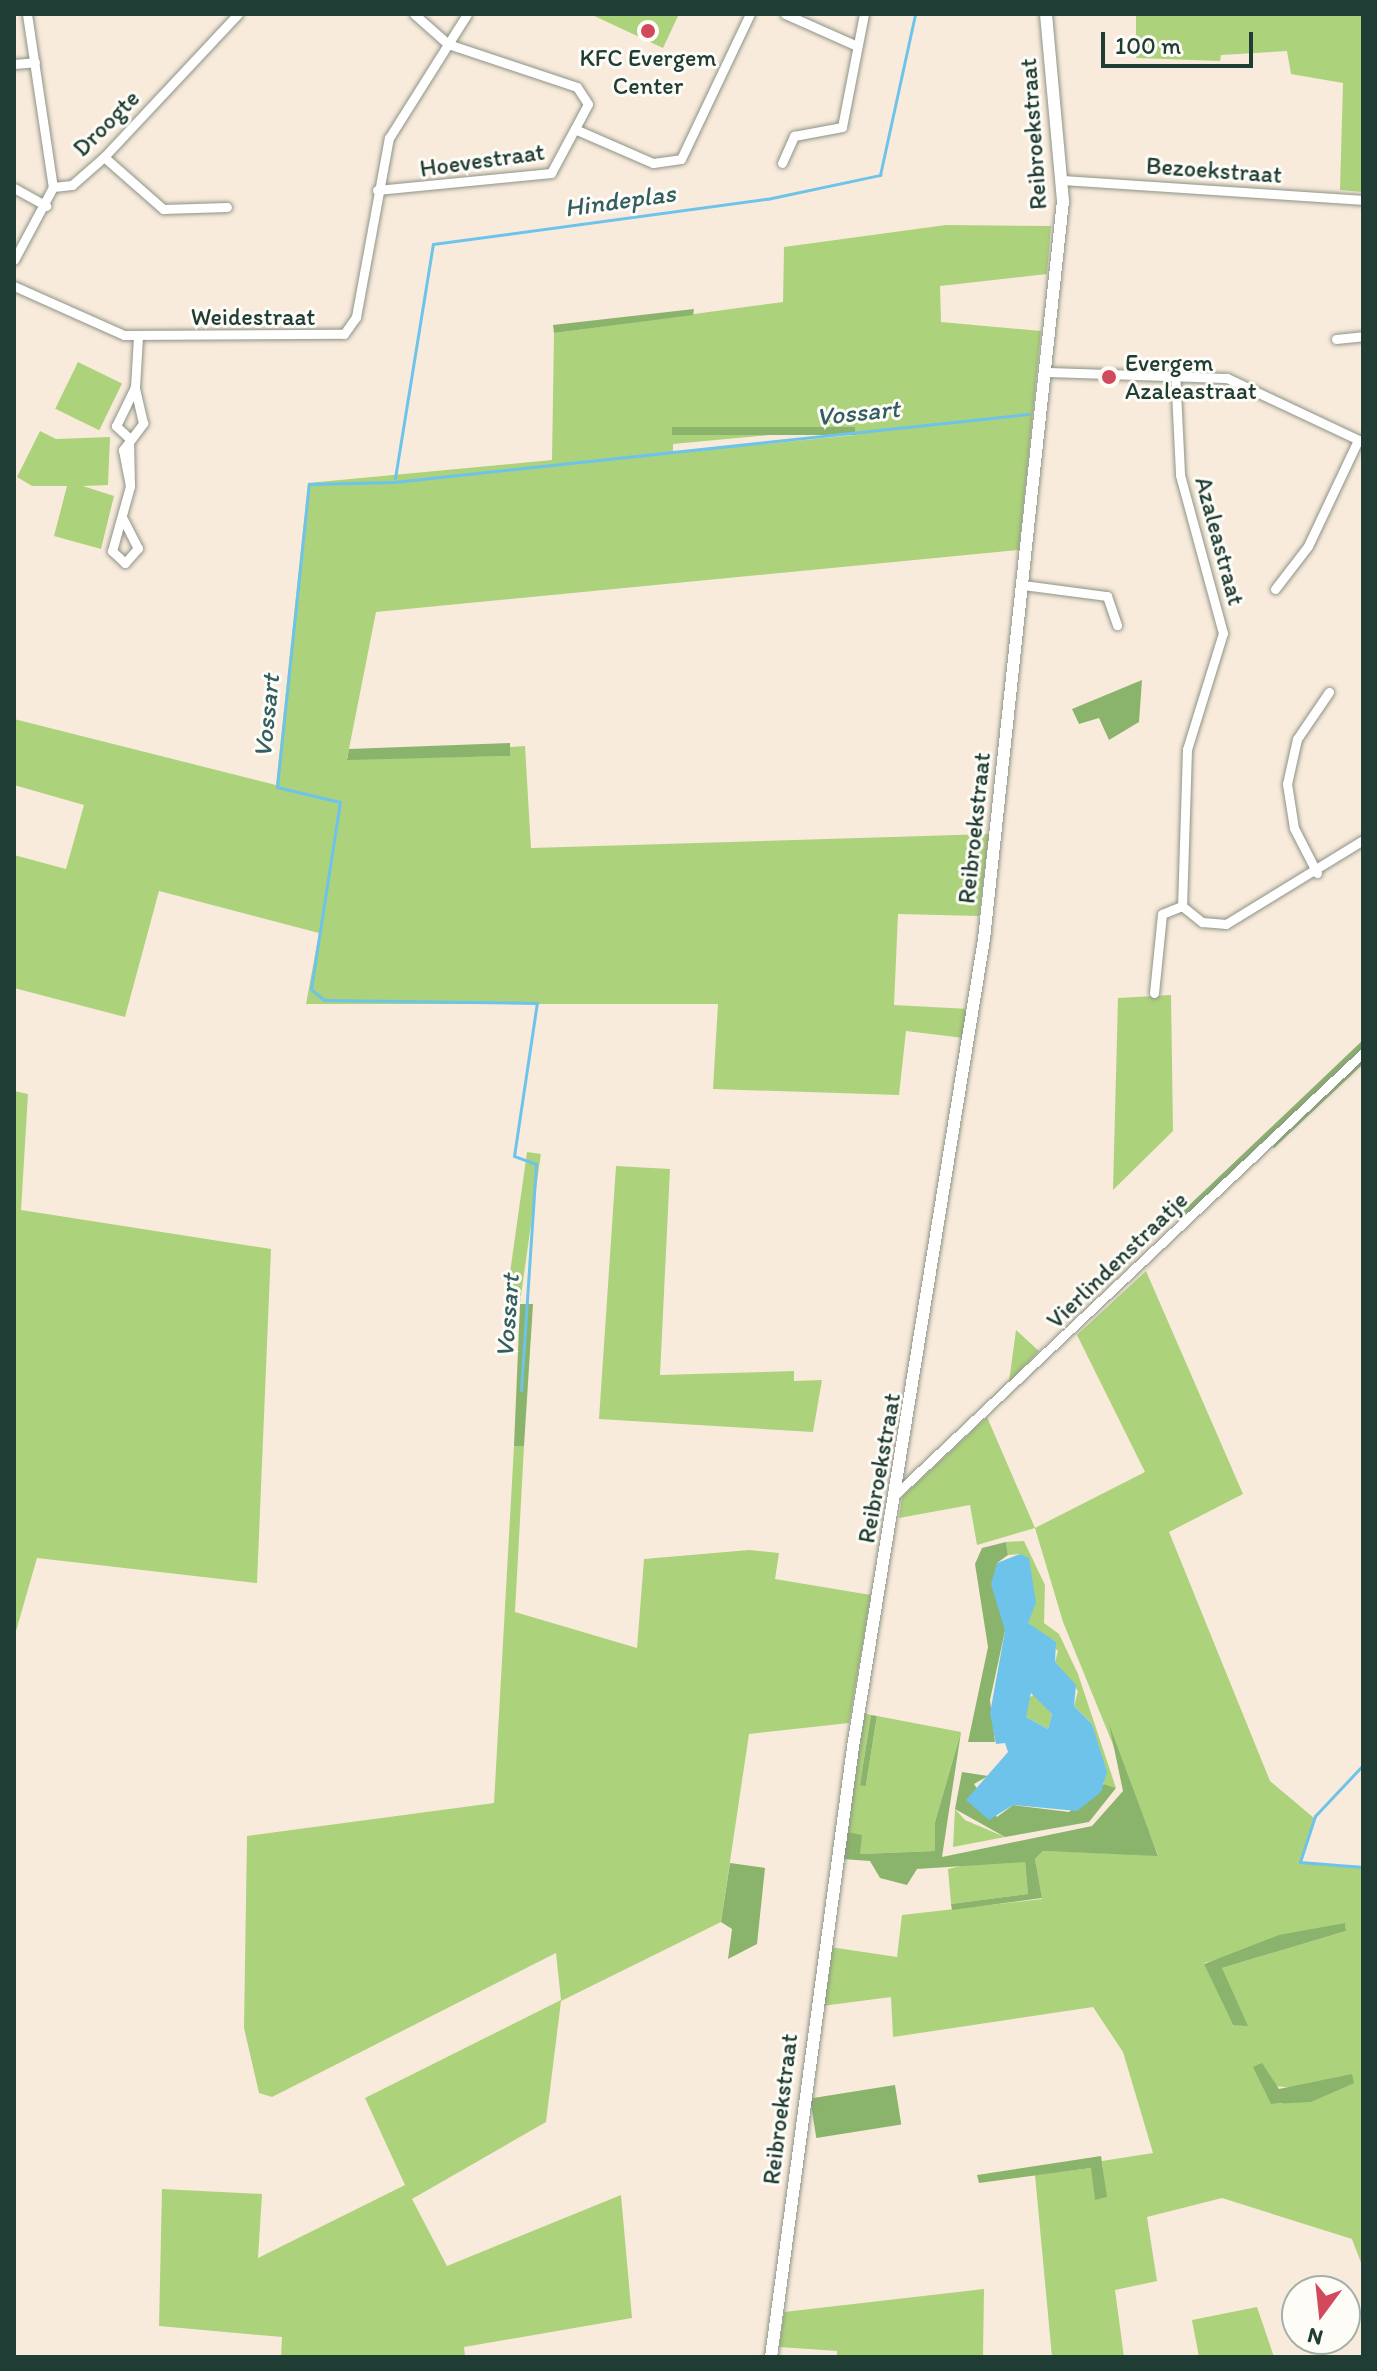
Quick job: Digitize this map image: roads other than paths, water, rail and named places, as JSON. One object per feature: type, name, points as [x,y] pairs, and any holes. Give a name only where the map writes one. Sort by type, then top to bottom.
[{"type":"street","points":[[14,260],[46,206],[53,187],[27,14]]},
{"type":"street","name":"Droogte","points":[[53,187],[72,185],[104,157],[238,14]]},
{"type":"street","name":"Hoevestraat","points":[[377,190],[551,173],[577,130],[588,104],[577,87],[448,44],[414,14]]},
{"type":"street","name":"Weidestraat","points":[[14,286],[110,333],[138,337],[344,334],[356,317],[389,138],[467,14]]},
{"type":"street","points":[[577,130],[653,163],[681,159],[750,14]]},
{"type":"street","points":[[785,14],[857,46]]},
{"type":"street","points":[[782,163],[794,136],[842,127],[864,14]]},
{"type":"street","name":"Reibroekstraat","points":[[771,2357],[851,1761],[969,1056],[1046,372],[1063,180],[1046,14]]},
{"type":"street","points":[[14,64],[35,62]]},
{"type":"street","points":[[104,157],[163,209],[227,207]]},
{"type":"street","name":"Bezoekstraat","points":[[1063,180],[1363,200]]},
{"type":"street","points":[[14,188],[46,206]]},
{"type":"street","points":[[1336,339],[1363,336]]},
{"type":"street","points":[[129,438],[143,431],[135,387],[138,337]]},
{"type":"street","points":[[1046,372],[1175,371],[1227,378],[1361,441],[1308,546],[1275,589]]},
{"type":"street","name":"Azaleastraat","points":[[1175,371],[1180,475],[1223,633],[1187,749],[1182,906]]},
{"type":"street","points":[[129,438],[116,426],[135,387]]},
{"type":"street","points":[[123,519],[130,486],[122,477],[129,438]]},
{"type":"street","points":[[1023,585],[1107,596],[1117,625]]},
{"type":"street","points":[[1317,873],[1294,828],[1287,784],[1297,739],[1329,692]]},
{"type":"street","points":[[1154,993],[1162,914],[1182,906],[1202,922],[1226,924],[1317,873],[1363,840]]},
{"type":"street","name":"Vierlindenstraatje","points":[[897,1493],[1363,1053]]},
{"type":"water","points":[[1020,1554],[1029,1558],[1036,1603],[1028,1623],[1056,1642],[1055,1662],[1076,1685],[1074,1706],[1092,1724],[1107,1772],[1101,1792],[1077,1811],[1013,1805],[989,1820],[966,1800],[1008,1752],[1005,1743],[996,1744],[990,1713],[1005,1631],[991,1584],[997,1563]],"holes":[[[1031,1693],[1052,1714],[1048,1729],[1026,1717]]]},
{"type":"waterway","name":"Hindeplas","points":[[395,478],[433,244],[767,199],[880,175],[915,14]]},
{"type":"waterway","name":"Vossart","points":[[521,1390],[536,1164],[514,1156],[537,1003],[324,1000],[311,989],[340,802],[277,787],[309,484],[394,482],[1028,414]]},
{"type":"waterway","points":[[1363,1765],[1315,1816],[1300,1862],[1363,1867]]},
{"type":"place","name":"KFC Evergem Center","points":[[648,31]]},
{"type":"place","name":"Evergem Azaleastraat","points":[[1109,377]]}]
